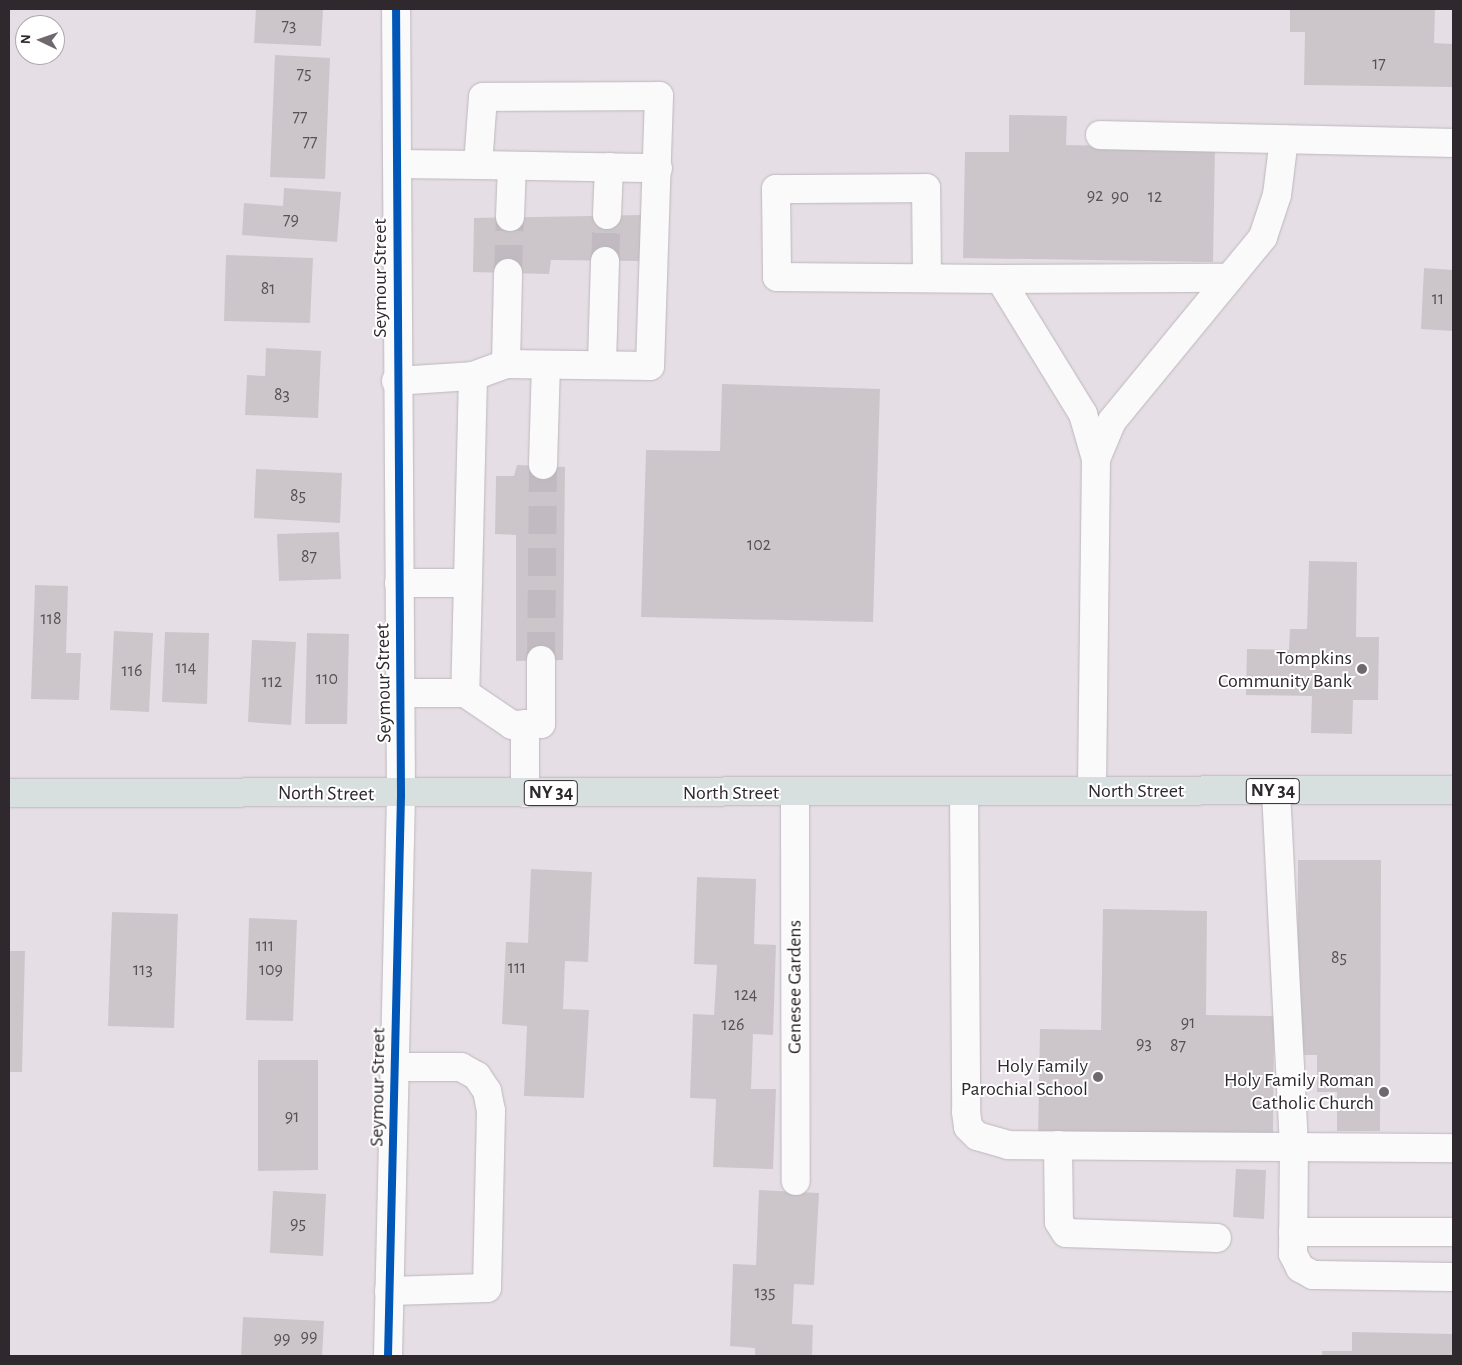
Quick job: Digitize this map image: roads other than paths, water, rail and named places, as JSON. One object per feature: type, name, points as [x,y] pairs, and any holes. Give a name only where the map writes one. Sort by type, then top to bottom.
[{"type":"main road","name":"North Street","points":[[9,793],[402,795],[1453,790]]},
{"type":"street","name":"Seymour Street","points":[[388,1356],[402,795],[396,381],[396,9]]},
{"type":"street","points":[[396,381],[472,376],[506,364],[602,362],[650,366],[659,96],[483,97],[478,165]]},
{"type":"street","points":[[1100,135],[1453,143]]},
{"type":"street","points":[[1096,459],[1112,421],[1262,237],[1277,195],[1284,139]]},
{"type":"street","points":[[397,164],[658,168]]},
{"type":"street","points":[[510,216],[512,166]]},
{"type":"street","points":[[607,215],[609,167]]},
{"type":"street","points":[[927,278],[926,188],[776,190],[777,277],[1000,279],[1229,278]]},
{"type":"street","points":[[602,362],[605,261]]},
{"type":"street","points":[[506,364],[508,273]]},
{"type":"street","points":[[1000,279],[1083,414],[1096,459],[1092,791]]},
{"type":"street","points":[[543,465],[546,364]]},
{"type":"street","points":[[465,693],[472,376]]},
{"type":"street","points":[[399,583],[468,583]]},
{"type":"street","points":[[401,693],[465,693],[512,724],[540,724],[541,660]]},
{"type":"street","points":[[525,724],[525,793]]},
{"type":"street","points":[[1276,791],[1294,1146],[1292,1232],[1294,1254],[1300,1268],[1313,1275],[1453,1277]]},
{"type":"street","name":"Genesee Gardens","points":[[795,792],[796,1181]]},
{"type":"street","points":[[964,792],[968,1127],[992,1143],[1453,1148]]},
{"type":"street","points":[[390,1291],[487,1288],[491,1111],[487,1092],[477,1076],[461,1066],[395,1067]]},
{"type":"street","points":[[1058,1145],[1059,1222],[1066,1233],[1217,1238]]},
{"type":"street","points":[[1292,1232],[1453,1232]]},
{"type":"tunnel","points":[[605,261],[607,215]]},
{"type":"tunnel","points":[[508,273],[510,217]]},
{"type":"tunnel","points":[[541,660],[543,465]]},
{"type":"place","name":"Tompkins Community Bank","points":[[1362,669]]},
{"type":"place","name":"Holy Family Parochial School","points":[[1098,1077]]},
{"type":"place","name":"Holy Family Roman Catholic Church","points":[[1384,1092]]}]
